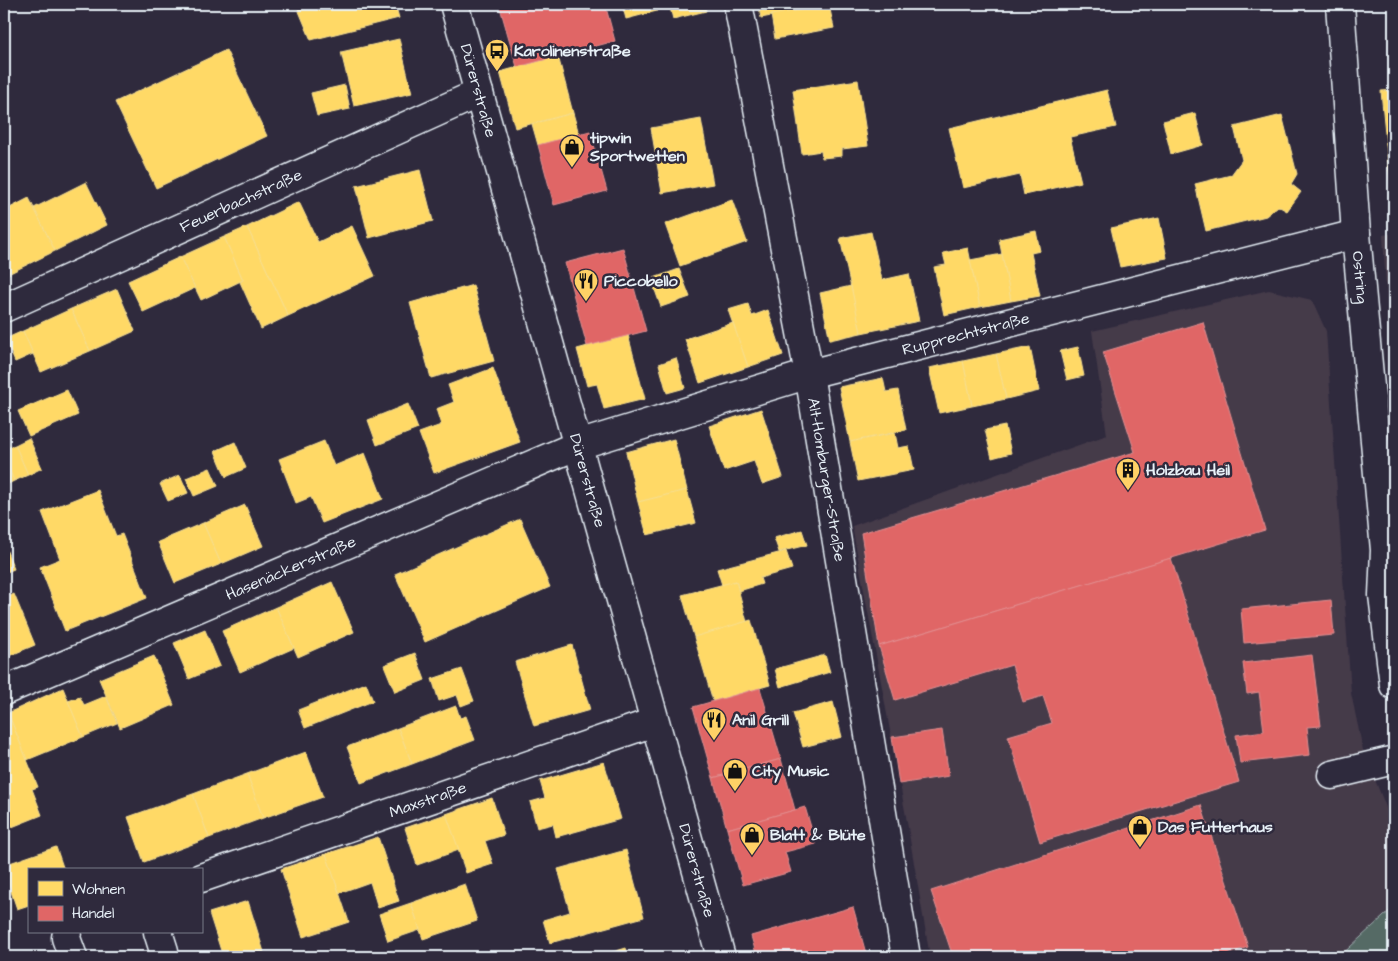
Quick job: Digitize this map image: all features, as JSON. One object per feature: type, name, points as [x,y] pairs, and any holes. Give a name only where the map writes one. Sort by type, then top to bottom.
[{"type":"street","name":"Dürerstraße","points":[[454,4],[721,957]]},
{"type":"street","name":"Alt-Homburger-Straße","points":[[738,4],[809,374],[906,957]]},
{"type":"street","name":"Ostring","points":[[1340,4],[1356,234],[1386,550],[1394,581]]},
{"type":"street","name":"Feuerbachstraße","points":[[4,308],[479,93]]},
{"type":"street","name":"Rupprechtstraße","points":[[578,445],[809,374],[1356,234]]},
{"type":"street","name":"Hasenäckerstraße","points":[[4,691],[578,445]]},
{"type":"street","name":"Ostring","points":[[1386,550],[1383,596],[1394,685]]},
{"type":"street","name":"Maxstraße","points":[[202,878],[654,722]]},
{"type":"street","points":[[1332,775],[1394,760]]},
{"type":"street","points":[[67,934],[66,938],[73,957]]},
{"type":"street","points":[[159,934],[164,957]]},
{"type":"shaded area","points":[[1394,233],[1394,438],[1383,235]]},
{"type":"shaded area","points":[[1269,290],[1312,300],[1326,331],[1351,693],[1363,750],[1394,827],[1394,907],[1339,957],[930,957],[852,526],[1107,435],[1092,331]]},
{"type":"green space","points":[[1394,907],[1394,957],[1339,957]]},
{"type":"building: Wohnen","points":[[296,4],[395,4],[399,18],[311,40]]},
{"type":"building: Wohnen","points":[[622,4],[655,4],[657,11],[626,19]]},
{"type":"building: Wohnen","points":[[669,4],[705,4],[706,11],[673,19]]},
{"type":"building: Wohnen","points":[[758,4],[816,4],[817,7],[761,18]]},
{"type":"building: Wohnen","points":[[829,5],[834,28],[775,39],[771,15]]},
{"type":"building: Wohnen","points":[[399,39],[412,93],[354,106],[341,52]]},
{"type":"building: Wohnen","points":[[226,50],[267,136],[156,188],[115,102]]},
{"type":"building: Wohnen","points":[[558,56],[573,113],[515,128],[500,72]]},
{"type":"building: Wohnen","points":[[858,80],[868,146],[842,149],[842,156],[822,158],[821,151],[802,154],[793,90]]},
{"type":"building: Wohnen","points":[[345,85],[350,109],[317,116],[311,93]]},
{"type":"building: Wohnen","points":[[1107,90],[1116,127],[1070,137],[1081,182],[1024,195],[1020,175],[963,188],[949,128]]},
{"type":"building: Wohnen","points":[[1394,90],[1394,143],[1386,144],[1381,91]]},
{"type":"building: Wohnen","points":[[573,113],[579,134],[538,145],[532,124]]},
{"type":"building: Wohnen","points":[[1195,113],[1203,145],[1171,154],[1163,121]]},
{"type":"building: Wohnen","points":[[1282,115],[1297,174],[1291,184],[1301,192],[1287,211],[1278,206],[1266,216],[1206,231],[1195,184],[1231,175],[1242,160],[1234,127]]},
{"type":"building: Wohnen","points":[[701,119],[713,184],[662,193],[651,128]]},
{"type":"building: Wohnen","points":[[1394,143],[1394,188],[1391,189],[1386,144]]},
{"type":"building: Wohnen","points":[[420,170],[433,221],[369,238],[356,186]]},
{"type":"building: Wohnen","points":[[86,182],[107,225],[55,251],[34,208]]},
{"type":"building: Wohnen","points":[[29,198],[55,251],[4,276],[4,211]]},
{"type":"building: Wohnen","points":[[732,200],[747,242],[680,266],[665,224]]},
{"type":"building: Wohnen","points":[[299,202],[318,242],[352,226],[375,276],[288,316],[247,227]]},
{"type":"building: Wohnen","points":[[1159,218],[1167,258],[1120,267],[1111,228]]},
{"type":"building: Wohnen","points":[[247,227],[288,316],[261,329],[240,282],[243,280],[224,237]]},
{"type":"building: Wohnen","points":[[1036,231],[1040,251],[1031,253],[1040,296],[1011,301],[999,239]]},
{"type":"building: Wohnen","points":[[871,232],[882,280],[909,274],[919,321],[861,333],[840,238]]},
{"type":"building: Wohnen","points":[[224,237],[243,280],[201,300],[180,257]]},
{"type":"building: Wohnen","points":[[968,248],[980,307],[944,315],[934,267],[946,265],[943,253]]},
{"type":"building: Wohnen","points":[[1002,254],[1011,301],[980,307],[970,260]]},
{"type":"building: Wohnen","points":[[180,257],[195,288],[143,312],[128,281]]},
{"type":"building: Wohnen","points":[[679,269],[690,297],[661,307],[651,279]]},
{"type":"building: Wohnen","points":[[473,285],[494,361],[431,378],[410,303]]},
{"type":"building: Wohnen","points":[[851,286],[861,333],[830,340],[820,293]]},
{"type":"building: Wohnen","points":[[117,289],[135,331],[90,351],[71,309]]},
{"type":"building: Wohnen","points":[[748,304],[752,316],[768,310],[783,355],[748,367],[728,310]]},
{"type":"building: Wohnen","points":[[71,309],[90,351],[41,372],[23,331]]},
{"type":"building: Wohnen","points":[[733,323],[748,367],[700,383],[685,339]]},
{"type":"building: Wohnen","points":[[23,331],[33,354],[15,362],[5,339]]},
{"type":"building: Wohnen","points":[[628,335],[645,399],[604,409],[597,384],[587,386],[577,349]]},
{"type":"building: Wohnen","points":[[1030,347],[1039,391],[1006,399],[996,354]]},
{"type":"building: Wohnen","points":[[1078,347],[1084,376],[1067,380],[1060,351]]},
{"type":"building: Wohnen","points":[[996,354],[1006,399],[972,406],[963,361]]},
{"type":"building: Wohnen","points":[[676,358],[685,388],[667,393],[659,364]]},
{"type":"building: Wohnen","points":[[963,361],[972,406],[939,413],[929,368]]},
{"type":"building: Wohnen","points":[[493,368],[520,442],[434,473],[419,433],[441,425],[436,409],[454,402],[448,385]]},
{"type":"building: Wohnen","points":[[883,378],[886,392],[898,390],[906,430],[850,442],[839,387]]},
{"type":"building: Wohnen","points":[[67,390],[78,415],[29,436],[18,411]]},
{"type":"building: Wohnen","points":[[408,404],[418,429],[377,445],[368,420]]},
{"type":"building: Wohnen","points":[[761,409],[783,477],[762,484],[754,461],[724,471],[709,426]]},
{"type":"building: Wohnen","points":[[1005,426],[1011,453],[992,458],[985,430]]},
{"type":"building: Wohnen","points":[[895,433],[898,448],[909,446],[914,470],[858,481],[850,442]]},
{"type":"building: Wohnen","points":[[29,438],[42,468],[28,475],[15,445]]},
{"type":"building: Wohnen","points":[[674,439],[687,490],[638,502],[626,452]]},
{"type":"building: Wohnen","points":[[324,441],[334,466],[365,453],[383,499],[322,523],[311,497],[296,503],[279,459]]},
{"type":"building: Wohnen","points":[[235,442],[246,468],[226,477],[215,451]]},
{"type":"building: Wohnen","points":[[15,445],[28,475],[14,481],[4,457],[4,449]]},
{"type":"building: Wohnen","points":[[4,457],[14,481],[4,486]]},
{"type":"building: Wohnen","points":[[210,468],[218,486],[194,496],[186,478]]},
{"type":"building: Wohnen","points":[[180,475],[188,493],[168,501],[160,484]]},
{"type":"building: Wohnen","points":[[98,490],[116,536],[122,534],[147,598],[65,631],[40,567],[60,559],[42,512]]},
{"type":"building: Wohnen","points":[[687,490],[696,523],[647,535],[638,502]]},
{"type":"building: Wohnen","points":[[245,505],[263,546],[221,564],[203,523]]},
{"type":"building: Wohnen","points":[[520,519],[550,587],[425,642],[395,574]]},
{"type":"building: Wohnen","points":[[203,523],[221,564],[175,583],[158,542]]},
{"type":"building: Wohnen","points":[[802,530],[807,545],[779,552],[774,538]]},
{"type":"building: Wohnen","points":[[4,544],[14,569],[4,573]]},
{"type":"building: Wohnen","points":[[786,551],[792,569],[760,578],[762,584],[739,591],[736,581],[722,585],[717,569]]},
{"type":"building: Wohnen","points":[[736,581],[747,622],[694,637],[682,595]]},
{"type":"building: Wohnen","points":[[332,582],[354,632],[298,657],[276,607]]},
{"type":"building: Wohnen","points":[[14,594],[35,645],[4,658],[4,599]]},
{"type":"building: Wohnen","points":[[276,607],[294,648],[240,672],[222,631]]},
{"type":"building: Wohnen","points":[[751,620],[770,685],[713,701],[694,637]]},
{"type":"building: Wohnen","points":[[205,630],[220,666],[189,679],[174,643]]},
{"type":"building: Wohnen","points":[[572,645],[590,710],[534,726],[515,662]]},
{"type":"building: Wohnen","points":[[415,653],[425,680],[395,692],[384,665]]},
{"type":"building: Wohnen","points":[[825,655],[830,672],[780,687],[775,669]]},
{"type":"building: Wohnen","points":[[154,656],[174,705],[120,728],[99,679]]},
{"type":"building: Wohnen","points":[[462,669],[474,701],[461,706],[457,695],[439,701],[432,679]]},
{"type":"building: Wohnen","points":[[366,683],[373,701],[305,728],[298,710]]},
{"type":"building: Wohnen","points":[[63,688],[83,737],[27,760],[8,713]]},
{"type":"building: Wohnen","points":[[106,696],[117,723],[83,737],[68,701],[80,697],[84,705]]},
{"type":"building: Wohnen","points":[[833,702],[842,737],[803,747],[793,713]]},
{"type":"building: Wohnen","points":[[456,706],[460,718],[466,716],[475,740],[412,764],[398,728]]},
{"type":"building: Wohnen","points":[[8,713],[38,787],[32,789],[42,815],[12,827],[4,808],[4,714]]},
{"type":"building: Wohnen","points":[[398,728],[412,764],[361,783],[347,747]]},
{"type":"building: Wohnen","points":[[306,752],[323,797],[263,818],[247,774]]},
{"type":"building: Wohnen","points":[[604,762],[621,819],[556,837],[553,824],[537,828],[530,802],[545,798],[540,781]]},
{"type":"building: Wohnen","points":[[247,774],[263,818],[209,838],[193,794]]},
{"type":"building: Wohnen","points":[[193,794],[209,838],[144,862],[128,817]]},
{"type":"building: Wohnen","points":[[492,798],[504,835],[485,841],[493,864],[466,873],[446,814]]},
{"type":"building: Wohnen","points":[[446,814],[459,850],[417,865],[405,828]]},
{"type":"building: Wohnen","points":[[378,837],[399,901],[378,908],[370,882],[339,893],[326,854]]},
{"type":"building: Wohnen","points":[[56,847],[63,868],[28,868],[28,905],[17,909],[4,871],[4,865]]},
{"type":"building: Wohnen","points":[[626,850],[644,917],[550,943],[543,920],[570,912],[558,869]]},
{"type":"building: Wohnen","points":[[326,854],[349,922],[303,937],[281,869]]},
{"type":"building: Wohnen","points":[[465,884],[477,921],[423,939],[411,903]]},
{"type":"building: Wohnen","points":[[248,901],[264,952],[247,957],[223,957],[209,913]]},
{"type":"building: Wohnen","points":[[411,903],[420,930],[388,941],[379,914]]},
{"type":"building: Wohnen","points":[[626,948],[629,957],[597,957]]},
{"type":"building: Wohnen","points":[[309,951],[311,957],[294,956]]},
{"type":"building: Handel","points":[[499,4],[605,4],[615,41],[517,67]]},
{"type":"building: Handel","name":"tipwin Sportwetten","points":[[590,131],[607,191],[554,205],[538,145]]},
{"type":"building: Handel","points":[[623,248],[646,331],[587,346],[565,263]]},
{"type":"building: Handel","name":"Holzbau Heil","points":[[1203,322],[1265,530],[879,646],[861,533],[1135,452],[1103,352]]},
{"type":"building: Handel","points":[[1171,558],[1239,782],[1040,842],[1008,736],[1052,723],[1043,696],[1023,702],[1012,665],[895,700],[879,646]]},
{"type":"building: Handel","points":[[1331,600],[1334,635],[1244,643],[1241,609]]},
{"type":"building: Handel","points":[[1312,655],[1321,726],[1307,727],[1310,755],[1240,763],[1236,735],[1264,731],[1259,692],[1247,694],[1243,663]]},
{"type":"building: Handel","points":[[760,688],[781,759],[713,778],[693,707]]},
{"type":"building: Handel","points":[[942,730],[949,776],[899,784],[892,737]]},
{"type":"building: Handel","points":[[781,759],[795,810],[727,829],[713,778]]},
{"type":"building: Handel","name":"Das Futterhaus","points":[[1201,805],[1248,947],[1219,957],[953,957],[931,891]]},
{"type":"building: Handel","points":[[805,807],[816,844],[785,852],[791,872],[743,885],[727,829]]},
{"type":"building: Handel","points":[[853,907],[867,957],[757,957],[751,936]]},
{"type":"place","name":"Karolinenstraße","points":[[497,72]]},
{"type":"place","name":"tipwin Sportwetten","points":[[572,168]]},
{"type":"place","name":"Piccobello","points":[[586,302]]},
{"type":"place","name":"Holzbau Heil","points":[[1128,491]]},
{"type":"place","name":"Anil Grill","points":[[714,741]]},
{"type":"place","name":"City Music","points":[[735,792]]},
{"type":"place","name":"Das Futterhaus","points":[[1140,848]]},
{"type":"place","name":"Blatt & Blüte","points":[[752,856]]}]
